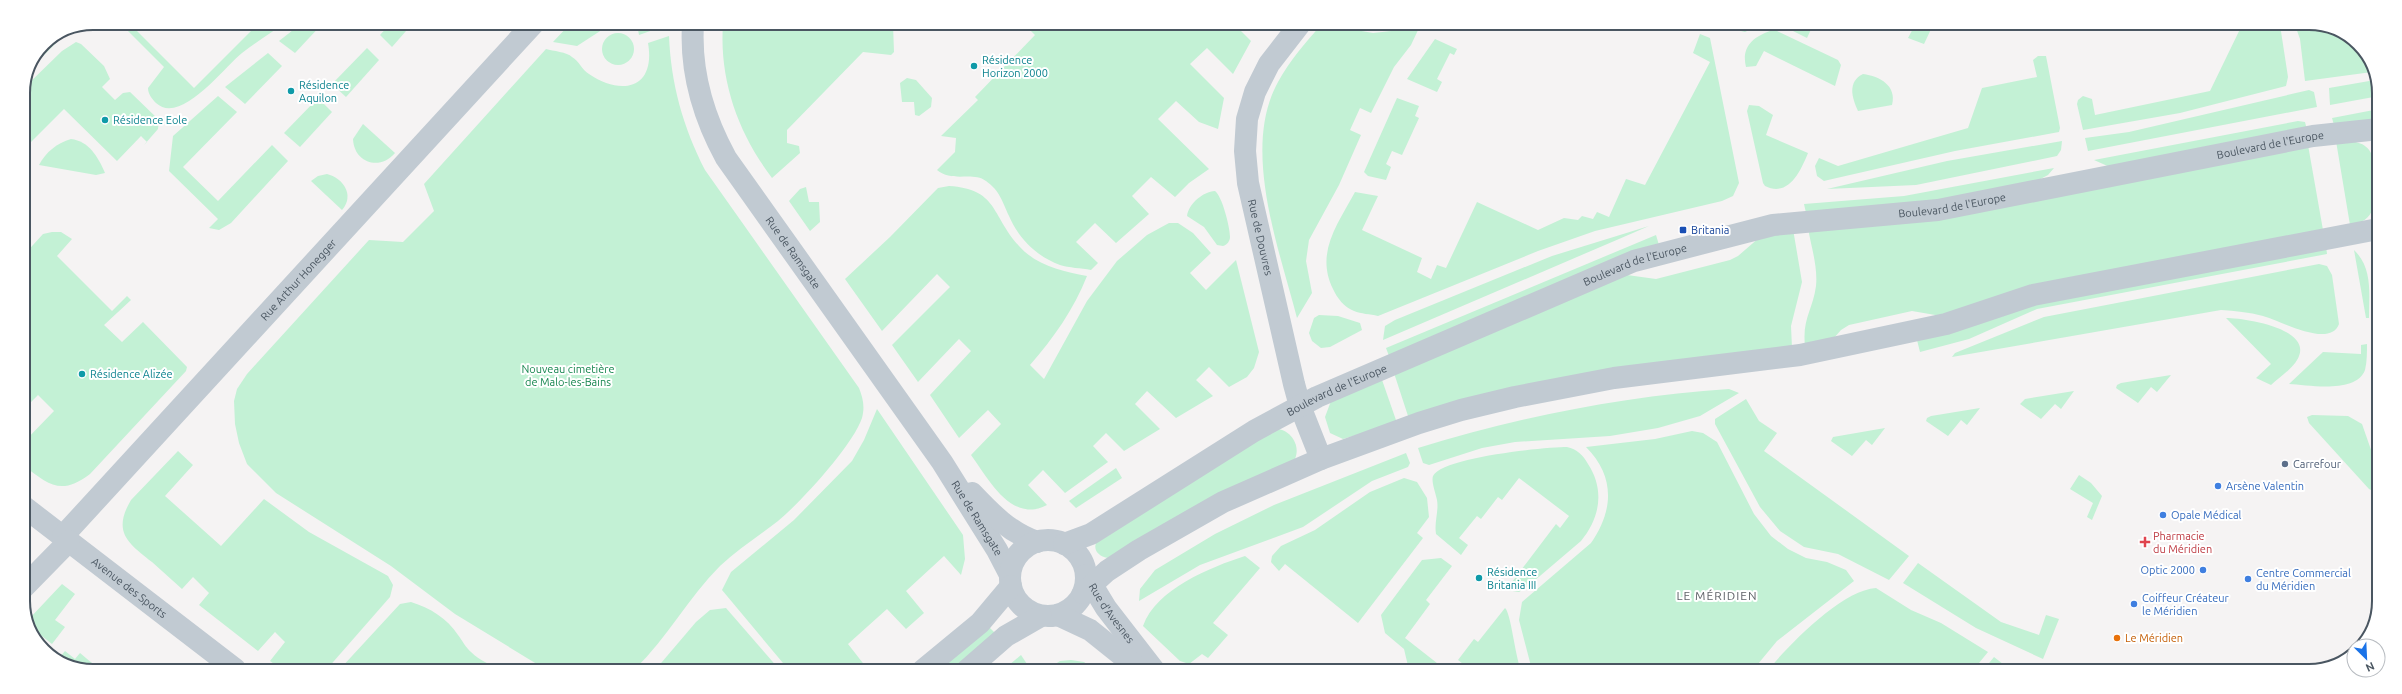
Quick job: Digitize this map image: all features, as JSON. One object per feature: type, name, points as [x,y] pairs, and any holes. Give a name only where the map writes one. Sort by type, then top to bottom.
[{"type":"street","name":"Rue Arthur Honegger","points":[[30,580],[529,30]]},
{"type":"street","name":"Rue de Ramsgate","points":[[693,30],[695,69],[702,105],[726,158],[942,462],[997,550],[1010,581]]},
{"type":"street","name":"Rue de Douvres","points":[[1295,30],[1268,64],[1254,92],[1247,119],[1245,151],[1248,183],[1300,406],[1321,459]]},
{"type":"street","name":"Boulevard de l'Europe","points":[[1064,544],[1091,534],[1238,440],[1300,406],[1358,378],[1614,268],[1734,233],[1798,221],[1904,214],[1938,210],[2313,136],[2372,130]]},
{"type":"street","points":[[974,664],[1006,636],[1075,605],[1087,584],[1128,556],[1191,519],[1238,495],[1321,459],[1433,418],[1515,397],[1614,378],[1800,355],[1946,324],[2033,295],[2372,230]]},
{"type":"street","name":"Rue de Ramsgate","points":[[942,462],[1000,521],[1023,537],[1037,542]]},
{"type":"street","name":"Avenue des Sports","points":[[30,511],[228,664]]},
{"type":"street","points":[[931,664],[980,623],[1010,581],[1018,554],[1037,542],[1048,540],[1064,544],[1079,556],[1087,584]]},
{"type":"street","points":[[1010,581],[1016,599],[1022,607],[1050,615]]},
{"type":"street","name":"Rue d'Avesnes","points":[[1087,584],[1149,664]]},
{"type":"street","name":"Rue d'Avesnes","points":[[1050,615],[1090,630],[1132,664]]},
{"type":"green space","points":[[127,30],[136,30],[194,88],[252,30],[275,30],[242,53],[202,92],[190,101],[178,107],[166,108],[156,103],[149,94],[148,88],[164,67]]},
{"type":"green space","points":[[293,30],[316,30],[295,53],[279,41]]},
{"type":"green space","points":[[385,30],[407,30],[392,47],[380,35]]},
{"type":"green space","points":[[564,30],[602,30],[577,46],[553,42]]},
{"type":"green space","points":[[638,30],[653,30],[639,35]]},
{"type":"green space","points":[[723,30],[893,30],[894,52],[891,55],[863,52],[787,130],[787,143],[799,146],[800,153],[772,178],[749,143],[733,105],[724,65]]},
{"type":"green space","points":[[1030,30],[1240,30],[1251,41],[1233,74],[1207,48],[1190,64],[1224,98],[1218,129],[1199,122],[1176,101],[1158,119],[1209,169],[1189,183],[1175,197],[1151,177],[1132,196],[1149,214],[1116,243],[1095,223],[1076,242],[1098,263],[1091,270],[1060,265],[1036,252],[1018,232],[998,193],[986,181],[975,177],[949,176],[937,170],[955,152],[956,138],[941,136],[978,100],[975,97],[1035,35]]},
{"type":"green space","points":[[1317,30],[1356,30],[1373,33],[1418,30],[1411,45],[1394,67],[1371,113],[1360,108],[1350,130],[1361,135],[1339,185],[1309,240],[1306,261],[1312,293],[1297,318],[1273,230],[1267,199],[1263,168],[1263,137],[1267,109],[1278,82],[1304,44]]},
{"type":"green space","points":[[1740,30],[1749,30],[1745,32]]},
{"type":"green space","points":[[1791,30],[1811,30],[1807,38]]},
{"type":"green space","points":[[1912,30],[1931,30],[1924,44],[1908,38]]},
{"type":"green space","points":[[2240,30],[2281,30],[2288,77],[2286,86],[2180,113],[2083,130],[2077,104],[2078,100],[2083,96],[2092,99],[2095,115],[2210,91]]},
{"type":"green space","points":[[2297,30],[2325,32],[2333,35],[2344,41],[2356,52],[2368,72],[2305,81],[2300,39]]},
{"type":"green space","points":[[1770,31],[1777,31],[1838,60],[1841,65],[1835,86],[1764,51],[1756,66],[1746,67],[1745,54],[1747,48],[1758,36]]},
{"type":"green space","points":[[615,33],[621,33],[630,37],[634,49],[630,61],[621,65],[615,65],[606,61],[602,52],[602,46],[606,37]]},
{"type":"green space","points":[[1700,34],[1710,38],[1739,183],[1733,196],[1722,201],[1595,231],[1538,251],[1378,316],[1354,311],[1344,305],[1339,299],[1328,276],[1326,263],[1331,239],[1355,192],[1378,196],[1362,230],[1422,258],[1417,272],[1431,279],[1437,265],[1446,268],[1477,202],[1538,230],[1564,218],[1578,220],[1582,216],[1593,219],[1597,212],[1609,217],[1626,179],[1645,185],[1710,62],[1693,53]]},
{"type":"green space","name":"Nouveau cimetière de Malo-les-Bains","points":[[669,36],[675,88],[690,138],[705,170],[859,388],[862,395],[863,414],[857,429],[838,457],[800,501],[778,521],[741,548],[720,566],[698,591],[640,664],[537,664],[455,614],[391,566],[276,493],[247,464],[239,443],[235,424],[234,401],[237,389],[247,374],[369,240],[403,242],[434,211],[424,184],[546,49],[570,55],[587,72],[601,81],[613,85],[624,86],[634,84],[641,79],[647,70],[649,58],[648,43]]},
{"type":"green space","points":[[1435,39],[1457,49],[1454,55],[1450,53],[1437,79],[1442,82],[1437,92],[1407,79]]},
{"type":"green space","name":"Résidence Eole","points":[[76,42],[81,44],[104,66],[110,79],[102,87],[115,100],[123,93],[130,92],[159,120],[158,129],[147,142],[141,136],[117,161],[64,109],[30,143],[31,81],[62,51]]},
{"type":"green space","points":[[367,48],[379,60],[346,97],[332,84]]},
{"type":"green space","points":[[268,53],[282,66],[245,104],[225,87]]},
{"type":"green space","points":[[2038,56],[2046,56],[2060,128],[2059,132],[1955,151],[1824,181],[1817,176],[1815,166],[1819,158],[1838,166],[1968,128],[1982,88],[2037,77],[2033,60]]},
{"type":"green space","points":[[1863,74],[1875,77],[1890,87],[1893,98],[1892,105],[1858,111],[1852,91],[1855,81]]},
{"type":"green space","points":[[907,78],[916,80],[932,98],[931,107],[919,116],[915,115],[914,102],[902,102],[900,83]]},
{"type":"green space","points":[[2371,81],[2372,97],[2330,105],[2329,88]]},
{"type":"green space","points":[[2309,90],[2314,92],[2317,107],[2088,151],[2085,138],[2129,132]]},
{"type":"green space","points":[[218,96],[237,112],[183,167],[218,201],[272,145],[288,161],[231,223],[219,230],[209,228],[218,219],[169,171],[173,136]]},
{"type":"green space","points":[[318,98],[332,112],[300,147],[284,133]]},
{"type":"green space","points":[[1397,98],[1419,106],[1415,116],[1419,118],[1402,155],[1392,151],[1386,164],[1391,167],[1386,180],[1368,176],[1364,172]]},
{"type":"green space","points":[[1749,105],[1759,106],[1773,115],[1766,135],[1808,153],[1798,174],[1787,185],[1781,188],[1773,189],[1765,186],[1763,183],[1747,111]]},
{"type":"green space","points":[[2372,110],[2372,122],[2334,125],[2332,118]]},
{"type":"green space","points":[[2298,121],[2305,122],[2307,130],[2112,168],[2094,160]]},
{"type":"green space","points":[[363,124],[395,153],[389,159],[375,163],[363,159],[358,154],[354,147],[353,139]]},
{"type":"green space","points":[[71,139],[77,140],[88,146],[96,156],[105,173],[96,175],[39,165],[52,149]]},
{"type":"green space","points":[[2062,141],[2061,150],[2057,156],[1916,185],[1827,189],[1947,161]]},
{"type":"green space","points":[[2336,141],[2358,143],[2367,148],[2372,155],[2372,210],[2367,218],[2350,225]]},
{"type":"green space","points":[[2308,145],[2323,230],[1941,316],[1912,311],[1849,325],[1841,330],[1834,338],[1805,346],[1804,337],[1806,321],[1815,294],[1816,286],[1815,264],[1808,228]]},
{"type":"green space","points":[[2054,168],[2048,175],[2035,182],[1931,202],[1806,213],[1804,204],[1904,196]]},
{"type":"green space","points":[[327,174],[338,179],[345,188],[347,199],[342,210],[311,181],[318,176]]},
{"type":"green space","points":[[949,186],[965,188],[977,192],[985,198],[992,206],[1010,235],[1026,253],[1050,267],[1087,276],[1076,300],[1062,323],[1047,345],[1030,365],[1044,379],[1087,301],[1117,261],[1147,235],[1169,223],[1178,223],[1193,233],[1211,253],[1190,273],[1206,290],[1236,260],[1259,352],[1254,368],[1247,377],[1229,387],[1209,367],[1196,380],[1213,396],[1176,418],[1147,391],[1135,404],[1160,429],[1124,451],[1106,433],[1093,446],[1108,462],[1065,493],[1043,470],[1028,485],[1047,505],[1034,509],[1022,508],[1012,504],[993,486],[971,455],[1001,424],[988,410],[959,438],[930,395],[971,351],[959,339],[918,382],[892,345],[950,287],[937,274],[882,331],[845,279],[890,237],[938,188]]},
{"type":"green space","points":[[806,187],[809,202],[819,202],[820,222],[810,231],[789,201],[800,189]]},
{"type":"green space","points":[[1215,191],[1223,205],[1230,232],[1229,241],[1223,246],[1217,245],[1204,227],[1187,216],[1188,211],[1197,199]]},
{"type":"green space","points":[[1649,226],[1383,340],[1385,326],[1395,320],[1552,256]]},
{"type":"green space","points":[[1793,229],[1802,282],[1791,326],[1792,348],[1409,419],[1394,373],[1627,275],[1656,279],[1730,260],[1738,256],[1760,237]]},
{"type":"green space","points":[[61,232],[72,239],[57,256],[112,311],[127,296],[131,300],[104,325],[122,342],[143,322],[187,367],[186,371],[90,474],[71,485],[63,486],[48,482],[30,470],[30,436],[54,411],[38,395],[30,403],[30,248],[43,234]]},
{"type":"green space","points":[[1656,235],[1659,245],[1389,356],[1386,348]]},
{"type":"green space","points":[[2326,246],[2327,254],[2037,309],[1969,339],[1920,352],[1917,340],[2014,309]]},
{"type":"green space","points":[[2354,250],[2364,265],[2369,282],[2369,318],[2366,318]]},
{"type":"green space","points":[[2319,264],[2327,266],[2332,275],[2339,324],[2334,331],[2326,334],[2315,334],[2304,331],[2258,315],[2221,310],[1952,357],[1955,353],[2044,317]]},
{"type":"green space","points":[[1319,315],[1338,316],[1360,323],[1362,330],[1330,347],[1321,348],[1312,341],[1309,333],[1314,318]]},
{"type":"green space","points":[[2226,318],[2247,320],[2273,326],[2285,332],[2295,338],[2300,346],[2297,360],[2287,372],[2271,385],[2256,378],[2271,364]]},
{"type":"green space","points":[[2367,344],[2367,360],[2365,370],[2360,378],[2342,385],[2331,386],[2289,384],[2323,352],[2361,354],[2361,345]]},
{"type":"green space","points":[[2171,375],[2157,392],[2151,387],[2138,403],[2116,388],[2117,385],[2121,383]]},
{"type":"green space","points":[[1381,377],[1397,423],[1343,439],[1330,433],[1325,417],[1331,401]]},
{"type":"green space","points":[[1729,389],[1739,393],[1700,416],[1658,428],[1610,436],[1515,442],[1482,448],[1429,465],[1423,463],[1418,448],[1494,427],[1572,410],[1650,397]]},
{"type":"green space","points":[[2074,391],[2061,409],[2055,404],[2041,419],[2020,404],[2025,399]]},
{"type":"green space","points":[[1746,399],[1759,421],[1777,433],[1764,451],[1909,556],[1889,580],[1838,554],[1804,547],[1780,531],[1760,507],[1715,424],[1715,419]]},
{"type":"green space","points":[[1980,408],[1967,425],[1961,420],[1948,436],[1926,421],[1927,418],[1931,416]]},
{"type":"green space","points":[[877,409],[963,535],[965,559],[961,575],[944,556],[906,591],[924,613],[906,629],[887,609],[848,644],[864,664],[784,664],[722,590],[731,572],[794,520],[852,461],[864,440]]},
{"type":"green space","points":[[2312,415],[2348,416],[2362,424],[2372,453],[2372,490],[2309,423],[2307,417]]},
{"type":"green space","points":[[1885,428],[1872,445],[1866,440],[1852,456],[1831,441],[1833,437]]},
{"type":"green space","points":[[1276,429],[1286,432],[1293,439],[1297,448],[1295,459],[1108,558],[1100,555],[1096,551],[1096,543]]},
{"type":"green space","points":[[1692,431],[1703,433],[1717,442],[1754,514],[1771,536],[1788,549],[1806,558],[1827,562],[1846,570],[1854,581],[1777,641],[1758,664],[1530,664],[1519,620],[1522,602],[1591,543],[1599,531],[1604,518],[1608,494],[1606,481],[1595,458],[1586,447],[1655,439]]},
{"type":"green space","points":[[1567,447],[1574,449],[1582,455],[1593,474],[1597,484],[1598,494],[1596,513],[1581,541],[1527,587],[1519,592],[1506,590],[1556,524],[1560,528],[1569,516],[1519,478],[1502,500],[1498,497],[1481,519],[1477,516],[1459,538],[1468,545],[1461,555],[1436,534],[1437,504],[1433,485],[1433,476],[1440,469],[1455,463],[1496,454]]},
{"type":"green space","points":[[178,451],[193,465],[165,496],[221,546],[264,499],[309,532],[388,576],[393,585],[390,597],[331,664],[274,664],[270,661],[285,642],[275,632],[258,651],[199,605],[209,593],[193,577],[182,589],[136,549],[125,536],[123,529],[125,511],[131,500]]},
{"type":"green space","points":[[1406,453],[1410,463],[1408,467],[1372,481],[1303,527],[1200,565],[1139,601],[1140,589],[1155,570],[1215,534],[1274,505]]},
{"type":"green space","points":[[1116,468],[1122,478],[1076,508],[1069,501]]},
{"type":"green space","points":[[2079,475],[2091,483],[2102,496],[2092,520],[2087,517],[2093,503],[2070,489]]},
{"type":"green space","points":[[1404,478],[1417,482],[1427,498],[1429,517],[1417,533],[1423,538],[1358,623],[1285,564],[1279,571],[1271,562],[1272,556],[1281,546],[1315,530],[1370,492]]},
{"type":"green space","points":[[1245,556],[1260,568],[1213,623],[1228,635],[1208,658],[1202,654],[1189,664],[1180,661],[1143,626],[1150,613],[1172,590],[1201,573]]},
{"type":"green space","points":[[1441,558],[1452,566],[1426,600],[1430,604],[1405,638],[1438,664],[1408,664],[1404,649],[1385,633],[1381,615],[1422,560]]},
{"type":"green space","points":[[1918,563],[2001,622],[2039,635],[2046,615],[2059,619],[2043,659],[1976,628],[1903,583]]},
{"type":"green space","points":[[62,584],[75,594],[55,620],[65,627],[52,644],[38,632],[32,616]]},
{"type":"green space","points":[[1876,588],[1911,610],[1941,623],[1988,652],[1979,663],[1980,664],[1773,664],[1789,646],[1818,620],[1848,598],[1862,591]]},
{"type":"green space","points":[[411,602],[438,614],[454,629],[467,648],[482,661],[489,664],[345,664],[400,604]]},
{"type":"green space","points":[[726,608],[775,664],[660,664],[696,622],[710,610]]},
{"type":"green space","points":[[1505,608],[1509,618],[1519,664],[1463,664],[1458,660],[1474,639],[1478,642]]},
{"type":"green space","points":[[988,626],[995,633],[961,664],[942,664]]},
{"type":"green space","points":[[65,651],[75,659],[80,653],[93,664],[77,662],[61,655]]},
{"type":"green space","points":[[1021,655],[1027,664],[1010,664]]},
{"type":"green space","points":[[1994,657],[2003,664],[1988,664]]},
{"type":"green space","points":[[1071,660],[1084,662],[1086,664],[1055,664],[1060,661]]},
{"type":"place","name":"Résidence Horizon 2000","points":[[974,66]]},
{"type":"place","name":"Résidence Aquilon","points":[[291,91]]},
{"type":"place","name":"Résidence Eole","points":[[105,120]]},
{"type":"place","name":"Britania","points":[[1683,230]]},
{"type":"place","name":"Résidence Alizée","points":[[82,374]]},
{"type":"place","name":"Carrefour","points":[[2285,464]]},
{"type":"place","name":"Arsène Valentin","points":[[2218,486]]},
{"type":"place","name":"Opale Médical","points":[[2163,515]]},
{"type":"place","name":"Pharmacie du Méridien","points":[[2145,542]]},
{"type":"place","name":"Optic 2000","points":[[2203,570]]},
{"type":"place","name":"Résidence Britania III","points":[[1479,578]]},
{"type":"place","name":"Centre Commercial du Méridien","points":[[2248,579]]},
{"type":"place","name":"Coiffeur Créateur le Méridien","points":[[2134,604]]},
{"type":"place","name":"Le Méridien","points":[[2117,638]]},
{"type":"district","name":"LE MÉRIDIEN","points":[[1717,596]]}]
